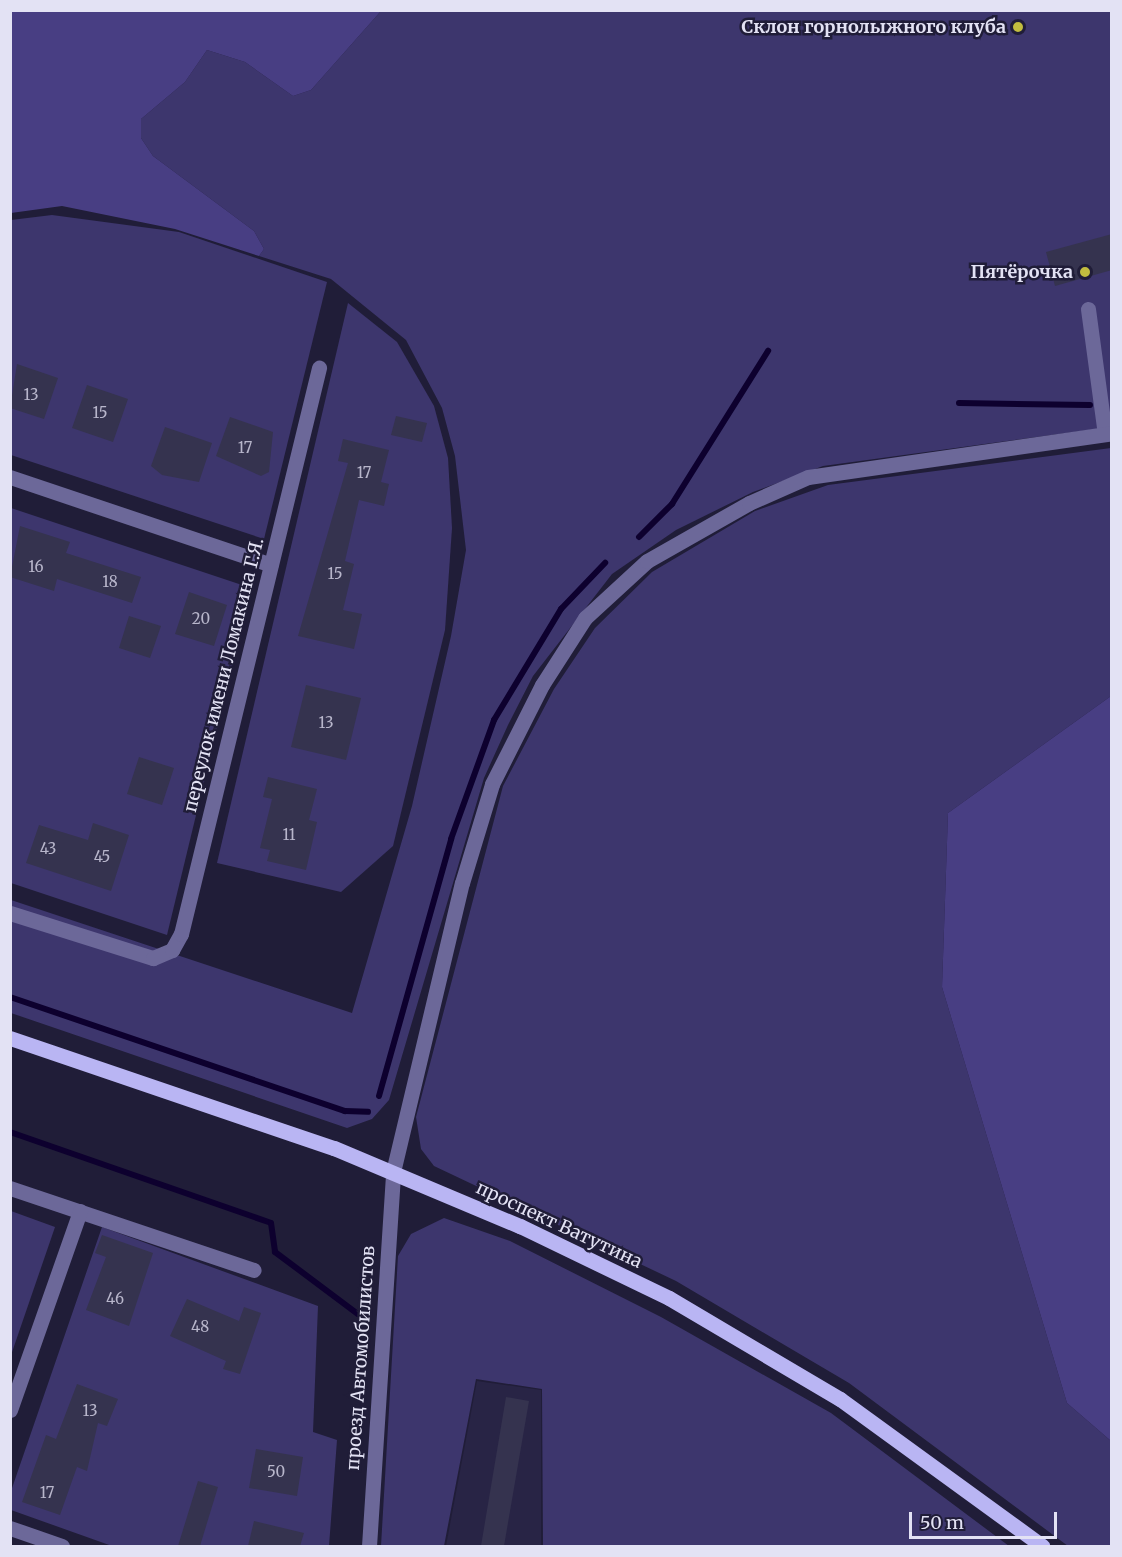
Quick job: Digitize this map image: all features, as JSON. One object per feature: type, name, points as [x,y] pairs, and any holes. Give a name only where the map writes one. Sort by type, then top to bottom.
[{"type":"main road","name":"проспект Ватутина","points":[[10,1038],[393,1172],[669,1298],[840,1399],[1042,1546]]},
{"type":"street","points":[[1088,309],[1108,433]]},
{"type":"street","name":"переулок имени Ломакина Г.Я.","points":[[10,913],[134,954],[153,958],[172,950],[181,934],[319,368]]},
{"type":"street","name":"проезд Автомобилистов","points":[[369,1546],[393,1172],[462,883],[492,784],[542,685],[585,618],[647,561],[749,503],[808,477],[1108,433]]},
{"type":"street","points":[[10,477],[271,566]]},
{"type":"street","points":[[10,1188],[254,1270]]},
{"type":"street","points":[[10,1410],[80,1211]]},
{"type":"street","points":[[10,1528],[62,1546]]},
{"type":"shaded area","points":[[10,11],[381,11],[311,90],[293,96],[245,62],[207,50],[185,82],[141,119],[141,138],[153,156],[254,231],[264,249],[259,256],[175,229],[62,206],[11,213]]},
{"type":"shaded area","points":[[381,11],[1111,11],[1111,427],[823,466],[753,492],[676,530],[612,574],[533,676],[508,725],[484,778],[389,1100],[372,1119],[347,1128],[11,1013],[11,900],[352,1013],[412,806],[451,636],[466,550],[455,456],[442,408],[406,340],[331,279],[259,256],[264,249],[254,231],[153,156],[141,138],[141,119],[185,82],[207,50],[245,62],[293,96],[311,90]]},
{"type":"shaded area","points":[[52,215],[179,232],[327,282],[264,539],[11,455],[11,220]]},
{"type":"shaded area","points":[[348,303],[397,342],[434,406],[448,458],[452,528],[445,630],[393,846],[341,892],[217,863]]},
{"type":"shaded area","points":[[1111,448],[1111,696],[948,813],[942,987],[1067,1403],[1111,1441],[1111,1546],[1068,1546],[849,1383],[676,1281],[434,1166],[421,1149],[416,1117],[503,786],[554,689],[595,628],[652,572],[755,511],[828,485]]},
{"type":"shaded area","points":[[11,508],[251,588],[167,935],[11,883]]},
{"type":"shaded area","points":[[1111,696],[1111,1441],[1067,1403],[942,987],[948,813]]},
{"type":"shaded area","points":[[10,1211],[55,1227],[11,1355]]},
{"type":"shaded area","points":[[444,1218],[510,1241],[661,1317],[831,1413],[1009,1546],[543,1546],[542,1389],[476,1379],[444,1546],[381,1546],[398,1256],[411,1234]]},
{"type":"shaded area","points":[[102,1227],[318,1306],[313,1432],[337,1440],[329,1546],[112,1546],[11,1510],[11,1491]]},
{"type":"shaded area","points":[[477,1381],[541,1390],[541,1546],[446,1546]]},
{"type":"building","points":[[1112,234],[1112,270],[1055,286],[1046,252]]},
{"type":"building","points":[[17,364],[58,378],[44,419],[10,408]]},
{"type":"building","points":[[87,385],[128,399],[113,442],[72,428]]},
{"type":"building","points":[[396,416],[427,423],[422,442],[391,435]]},
{"type":"building","points":[[230,417],[273,432],[269,472],[261,476],[216,456]]},
{"type":"building","points":[[165,427],[212,443],[199,482],[162,475],[151,466]]},
{"type":"building","points":[[343,439],[389,450],[381,482],[389,484],[384,506],[359,500],[345,561],[354,564],[343,610],[362,614],[354,649],[298,636],[348,463],[338,461]]},
{"type":"building","points":[[20,526],[70,542],[66,553],[141,577],[132,603],[57,579],[54,591],[10,577]]},
{"type":"building","points":[[189,592],[227,605],[214,646],[175,634]]},
{"type":"building","points":[[129,616],[161,626],[150,658],[119,648]]},
{"type":"building","points":[[306,685],[361,698],[346,760],[291,747]]},
{"type":"building","points":[[139,757],[174,768],[162,805],[127,794]]},
{"type":"building","points":[[268,777],[317,789],[309,820],[317,822],[306,870],[267,861],[270,850],[260,848],[272,799],[263,797]]},
{"type":"building","points":[[93,823],[129,835],[111,891],[26,863],[39,825],[88,840]]},
{"type":"building","points":[[102,1235],[153,1253],[129,1326],[86,1310],[106,1257],[95,1253]]},
{"type":"building","points":[[187,1299],[239,1321],[244,1307],[261,1313],[240,1374],[223,1369],[226,1361],[170,1336]]},
{"type":"building","points":[[77,1384],[118,1399],[107,1426],[98,1423],[87,1471],[77,1467],[60,1515],[22,1502],[46,1435],[56,1439]]},
{"type":"building","points":[[506,1397],[529,1401],[504,1546],[481,1546]]},
{"type":"building","points":[[256,1449],[303,1457],[297,1496],[249,1488]]},
{"type":"building","points":[[198,1481],[218,1487],[200,1546],[178,1546]]},
{"type":"building","points":[[254,1521],[304,1533],[300,1546],[248,1546]]},
{"type":"waterway","points":[[639,537],[672,504],[768,351]]},
{"type":"waterway","points":[[959,403],[1090,405]]},
{"type":"waterway","points":[[379,1096],[451,839],[494,720],[561,609],[605,563]]},
{"type":"waterway","points":[[10,997],[345,1111],[368,1112]]},
{"type":"waterway","points":[[10,1132],[271,1223],[275,1252],[358,1314]]},
{"type":"place","name":"Склон горнолыжного клуба","points":[[1018,27]]},
{"type":"place","name":"Пятёрочка","points":[[1085,272]]}]
